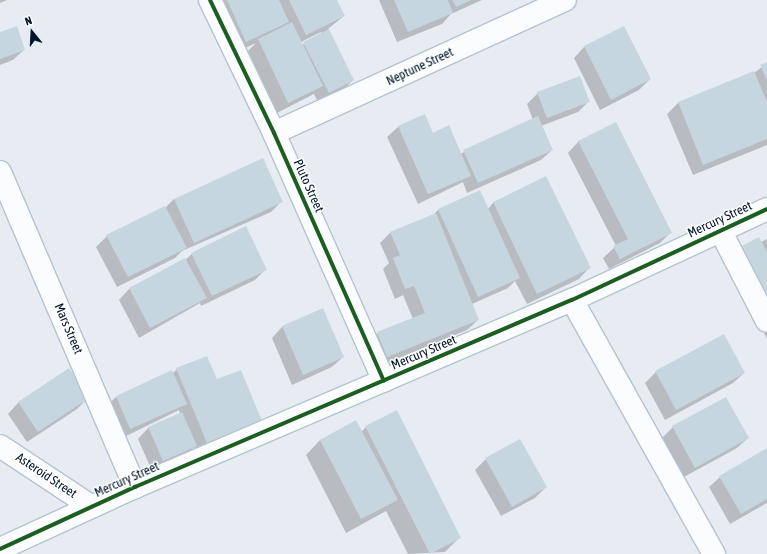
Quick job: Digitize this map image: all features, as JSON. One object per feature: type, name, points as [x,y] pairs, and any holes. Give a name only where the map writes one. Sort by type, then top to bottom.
[{"type":"street","name":"Pluto Street","points":[[210,0],[274,133],[384,381]]},
{"type":"street","name":"Neptune Street","points":[[274,133],[565,0]]},
{"type":"street","name":"Mars Street","points":[[0,172],[135,487]]},
{"type":"street","name":"Mercury Street","points":[[0,549],[135,487],[572,300],[767,209]]},
{"type":"street","points":[[720,230],[767,321]]},
{"type":"street","points":[[572,300],[714,554]]},
{"type":"street","name":"Asteroid Street","points":[[0,446],[92,507]]},
{"type":"building","points":[[227,0],[279,0],[289,22],[246,42]]},
{"type":"building","points":[[289,0],[337,0],[345,16],[306,35]]},
{"type":"building","points":[[394,0],[448,0],[453,13],[408,32]]},
{"type":"building","points":[[452,0],[471,0],[456,7]]},
{"type":"building","points":[[292,22],[323,86],[288,103],[258,39]]},
{"type":"building","points":[[17,26],[25,50],[0,59],[0,32]]},
{"type":"building","points":[[624,26],[651,79],[611,100],[584,46]]},
{"type":"building","points":[[329,29],[354,80],[329,93],[303,42]]},
{"type":"building","points":[[767,62],[767,80],[760,65]]},
{"type":"building","points":[[754,71],[767,102],[767,139],[703,165],[678,102]]},
{"type":"building","points":[[580,76],[590,102],[547,118],[537,92]]},
{"type":"building","points":[[425,114],[433,133],[449,125],[471,176],[428,194],[398,126]]},
{"type":"building","points":[[538,116],[553,150],[478,183],[463,150]]},
{"type":"building","points":[[616,122],[672,233],[620,259],[613,246],[628,239],[578,141]]},
{"type":"building","points":[[263,158],[283,202],[194,243],[174,199]]},
{"type":"building","points":[[546,176],[591,268],[537,294],[493,202]]},
{"type":"building","points":[[480,190],[520,278],[478,297],[438,209]]},
{"type":"building","points":[[165,206],[187,248],[128,277],[106,235]]},
{"type":"building","points":[[436,213],[479,320],[387,357],[377,332],[425,313],[414,286],[405,289],[393,258],[400,255],[390,232]]},
{"type":"building","points":[[246,226],[267,270],[212,296],[191,253]]},
{"type":"building","points":[[759,237],[767,252],[767,308],[736,249]]},
{"type":"building","points":[[185,258],[207,298],[150,328],[129,288]]},
{"type":"building","points":[[323,308],[344,357],[303,375],[282,326]]},
{"type":"building","points":[[724,334],[745,373],[676,410],[655,371]]},
{"type":"building","points":[[207,356],[217,379],[241,370],[262,421],[207,443],[176,368]]},
{"type":"building","points":[[69,368],[89,398],[38,432],[18,402]]},
{"type":"building","points":[[172,370],[187,404],[130,429],[116,396]]},
{"type":"building","points":[[726,397],[749,438],[695,468],[672,426]]},
{"type":"building","points":[[397,410],[461,538],[430,554],[365,426]]},
{"type":"building","points":[[182,412],[197,446],[163,461],[148,427]]},
{"type":"building","points":[[356,420],[398,500],[361,519],[320,440]]},
{"type":"building","points":[[520,439],[547,487],[512,507],[485,458]]},
{"type":"building","points":[[767,448],[767,499],[741,514],[719,476]]},
{"type":"cycle path","points":[[210,0],[274,133],[384,381]]},
{"type":"cycle path","points":[[0,549],[135,487],[572,300],[767,209]]}]
